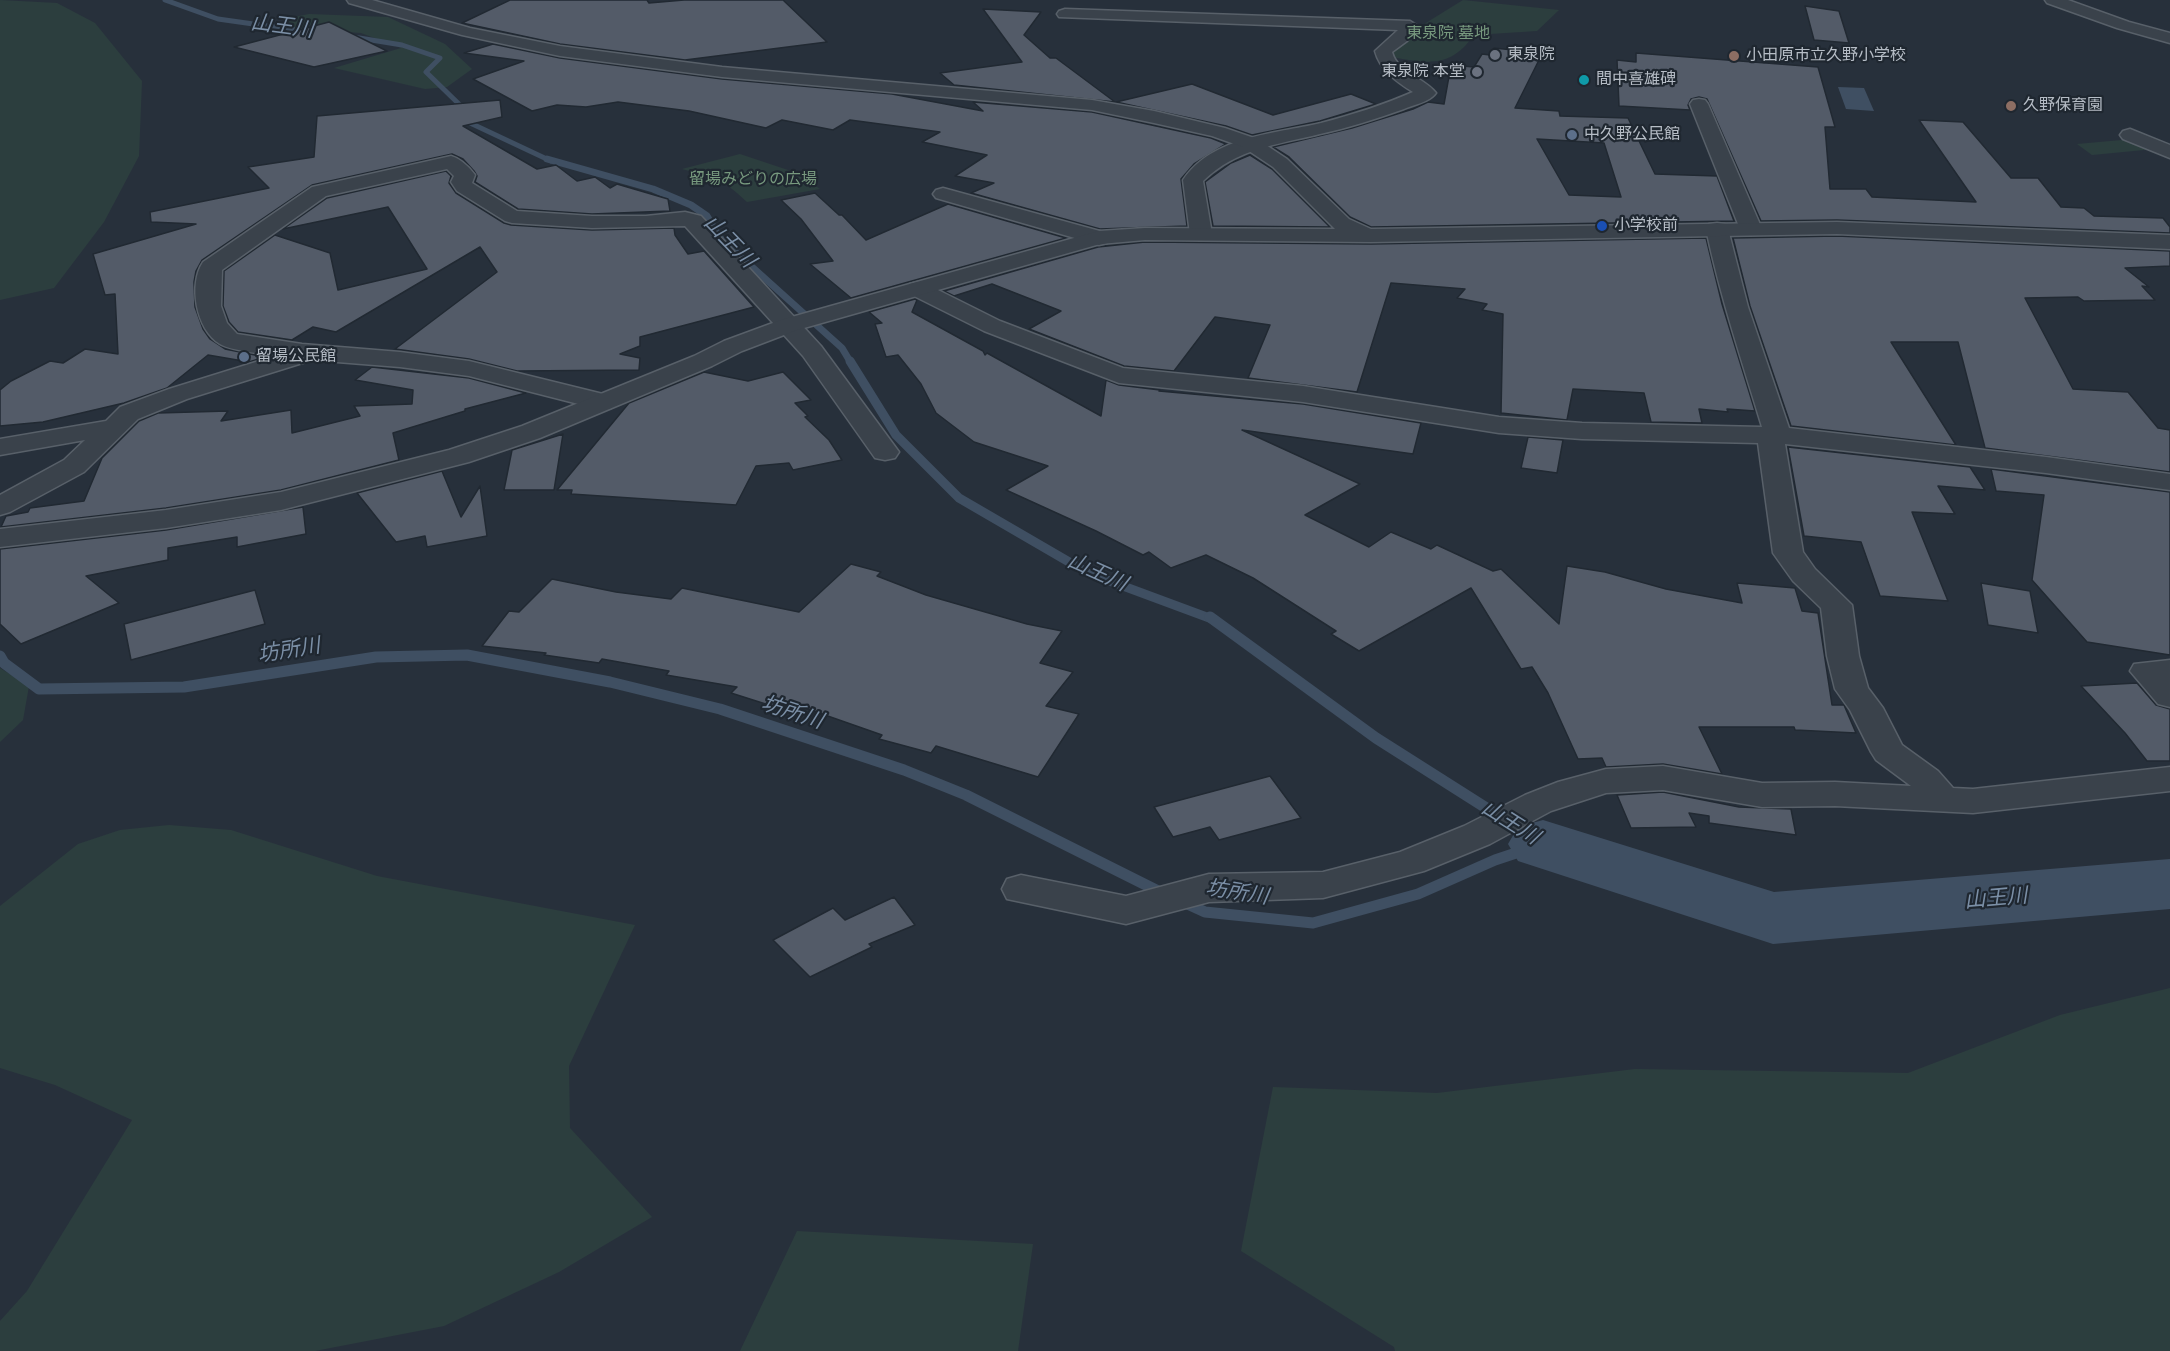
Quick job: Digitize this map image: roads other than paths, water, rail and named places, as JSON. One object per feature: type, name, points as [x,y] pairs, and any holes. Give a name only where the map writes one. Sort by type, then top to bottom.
[{"type":"street","points":[[355,0],[468,32],[560,51],[722,72],[1092,105],[1218,132],[1250,143],[1280,163],[1341,224],[1371,236]]},
{"type":"street","points":[[2053,0],[2170,38]]},
{"type":"street","points":[[1065,14],[1410,26],[1401,37],[1383,51],[1383,56],[1404,80],[1427,93],[1325,127],[1250,143],[1229,150],[1202,170],[1193,180],[1201,234]]},
{"type":"street","points":[[1699,104],[1752,229]]},
{"type":"street","points":[[2130,135],[2170,152]]},
{"type":"street","points":[[602,402],[541,384],[437,364],[310,353],[229,339],[219,332],[207,301],[211,267],[227,253],[319,190],[451,162],[465,175],[461,182],[464,187],[512,217],[592,222],[646,222],[685,218],[693,221],[812,351],[885,452]]},
{"type":"street","points":[[943,194],[1100,238]]},
{"type":"street","points":[[1717,229],[1726,276],[1774,435],[1788,553],[1804,575],[1836,605],[1843,656],[1852,689],[1866,708],[1888,752],[1925,778],[1942,799]]},
{"type":"street","points":[[0,538],[166,519],[281,501],[459,456],[531,432],[703,361],[733,346],[789,325],[1020,258],[1100,238],[1145,234],[1371,236],[1752,229],[1927,230],[2170,242]]},
{"type":"street","points":[[918,289],[992,326],[1119,375],[1303,394],[1499,425],[1582,431],[1774,435],[2046,465],[2170,482]]},
{"type":"street","points":[[0,506],[74,466],[129,413],[146,405],[310,353]]},
{"type":"street","points":[[0,447],[111,428]]},
{"type":"street","points":[[2170,670],[2146,671],[2170,697]]},
{"type":"street","points":[[1021,889],[1126,910],[1209,888],[1323,885],[1411,862],[1477,834],[1538,803],[1571,790],[1605,781],[1663,778],[1762,795],[1835,794],[1973,801],[2170,779]]},
{"type":"water","points":[[1838,87],[1864,88],[1874,111],[1846,109]]},
{"type":"waterway","name":"山王川","points":[[165,0],[218,19],[310,32]]},
{"type":"waterway","name":"山王川","points":[[347,36],[402,45],[440,58],[426,72],[463,108],[468,122],[551,161]]},
{"type":"waterway","name":"山王川","points":[[547,159],[653,189],[691,205],[707,216],[720,238],[842,348],[851,363]]},
{"type":"waterway","name":"山王川","points":[[850,361],[896,435],[959,498],[1088,573],[1212,619]]},
{"type":"waterway","name":"山王川","points":[[1181,901],[1205,912],[1313,923],[1418,894],[1495,860],[1543,844],[1376,738],[1210,617]]},
{"type":"waterway","name":"坊所川","points":[[0,656],[4,663],[39,689],[184,687],[376,657],[467,655],[610,682],[720,709],[904,770],[966,795],[1164,894]]},
{"type":"waterway","name":"山王川","points":[[1543,844],[1773,918],[2170,884]]},
{"type":"place","name":"東泉院","points":[[1495,55]]},
{"type":"place","name":"小田原市立久野小学校","points":[[1734,56]]},
{"type":"place","name":"東泉院 本堂","points":[[1477,72]]},
{"type":"place","name":"間中喜雄碑","points":[[1584,80]]},
{"type":"place","name":"久野保育園","points":[[2011,106]]},
{"type":"place","name":"中久野公民館","points":[[1572,135]]},
{"type":"place","name":"小学校前","points":[[1602,226]]},
{"type":"place","name":"留場公民館","points":[[244,357]]},
{"type":"park label","name":"東泉院 墓地","points":[[1448,34]]},
{"type":"park label","name":"留場みどりの広場","points":[[753,180]]}]
